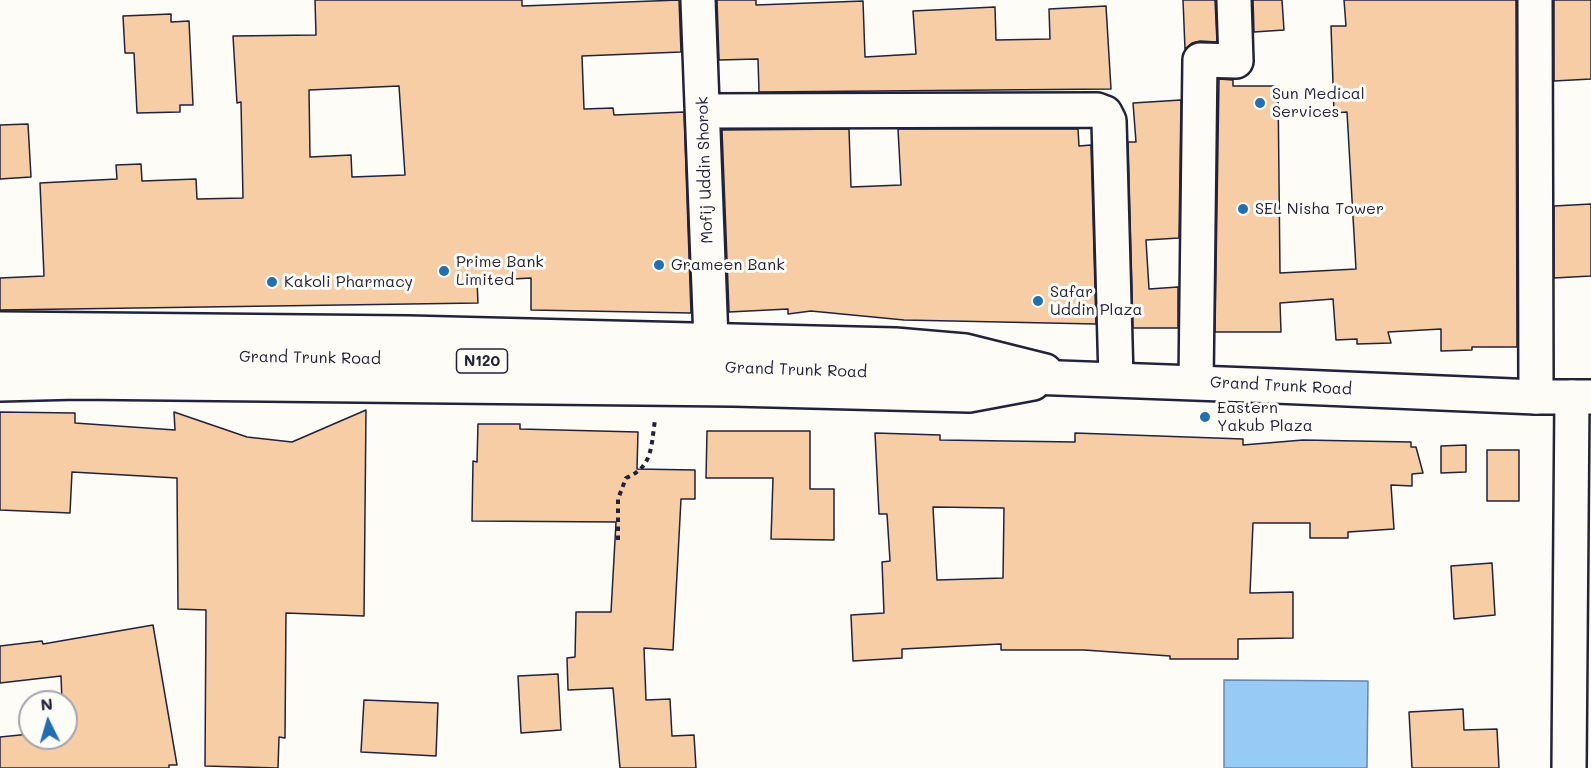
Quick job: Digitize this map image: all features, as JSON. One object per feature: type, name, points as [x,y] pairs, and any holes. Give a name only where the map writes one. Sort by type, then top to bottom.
[{"type":"main road","name":"Mofij Uddin Shorok","points":[[698,0],[711,340]]},
{"type":"main road","points":[[1196,382],[1200,60],[1236,61],[1234,0]]},
{"type":"main road","points":[[1535,0],[1536,397]]},
{"type":"main road","points":[[703,111],[1097,110],[1105,113],[1109,121],[1116,379]]},
{"type":"main road","points":[[0,329],[408,333],[895,345],[965,351],[1018,363],[1061,377]]},
{"type":"main road","name":"Grand Trunk Road","points":[[0,354],[124,354],[603,364],[1061,377],[1582,397]]},
{"type":"main road","points":[[0,384],[76,382],[647,387],[969,395],[1061,377]]},
{"type":"main road","points":[[1569,768],[1582,397]]},
{"type":"path","points":[[618,540],[618,499],[626,478],[639,472],[650,453],[656,412],[647,387]]},
{"type":"water","points":[[1224,680],[1368,681],[1367,768],[1224,768]]},
{"type":"building","points":[[315,0],[522,0],[522,6],[679,0],[681,52],[582,56],[584,109],[613,108],[614,115],[684,112],[691,313],[531,310],[531,278],[477,281],[478,303],[0,310],[0,278],[44,276],[40,183],[117,179],[116,165],[141,164],[142,181],[196,179],[197,199],[243,198],[241,102],[237,103],[233,36],[316,35]],"holes":[[[399,86],[405,175],[352,177],[351,155],[310,157],[309,90]]]},
{"type":"building","points":[[717,0],[756,0],[756,5],[863,1],[865,57],[916,54],[913,11],[995,7],[996,40],[1050,39],[1049,9],[1106,6],[1111,89],[759,92],[758,59],[719,60]]},
{"type":"building","points":[[1183,0],[1215,0],[1217,42],[1200,41],[1192,43],[1185,49]]},
{"type":"building","points":[[1253,0],[1282,0],[1284,30],[1254,32]]},
{"type":"building","points":[[1344,0],[1516,0],[1517,347],[1472,347],[1472,350],[1441,351],[1441,329],[1388,332],[1391,343],[1357,344],[1357,339],[1336,340],[1333,299],[1280,303],[1281,332],[1215,332],[1219,79],[1233,80],[1233,86],[1278,86],[1280,273],[1356,269],[1347,112],[1334,113],[1331,26],[1346,26]]},
{"type":"building","points":[[1554,0],[1591,0],[1591,79],[1554,81]]},
{"type":"building","points":[[171,14],[171,22],[189,21],[193,105],[180,105],[180,112],[137,113],[134,53],[125,53],[123,16]]},
{"type":"building","points":[[1181,100],[1179,238],[1146,240],[1149,289],[1178,287],[1178,328],[1133,328],[1128,142],[1136,142],[1133,103]]},
{"type":"building","points":[[28,124],[31,177],[0,179],[0,125]]},
{"type":"building","points":[[849,129],[851,187],[901,185],[898,129],[1078,129],[1079,146],[1091,145],[1096,324],[904,320],[811,311],[788,314],[788,309],[729,312],[722,130]]},
{"type":"building","points":[[1591,204],[1591,276],[1554,278],[1554,206]]},
{"type":"building","points":[[366,410],[364,616],[286,613],[285,738],[279,737],[278,768],[205,766],[206,610],[178,609],[177,478],[72,472],[70,513],[0,510],[0,412],[75,413],[75,423],[175,430],[174,412],[247,437],[292,442]]},
{"type":"building","points":[[478,424],[520,424],[520,429],[638,432],[637,469],[695,470],[695,499],[681,499],[673,650],[644,648],[646,700],[670,699],[672,736],[694,735],[696,768],[620,768],[613,688],[568,690],[567,658],[575,657],[576,612],[611,612],[616,522],[472,521],[473,461],[477,462]]},
{"type":"building","points":[[707,431],[810,431],[810,489],[834,489],[834,540],[771,539],[773,478],[706,478]]},
{"type":"building","points":[[875,433],[940,435],[940,440],[1075,442],[1075,433],[1243,439],[1243,445],[1303,440],[1411,442],[1411,447],[1416,447],[1423,473],[1412,474],[1412,486],[1391,485],[1394,529],[1348,532],[1348,538],[1310,538],[1310,523],[1253,523],[1250,593],[1293,592],[1293,638],[1238,639],[1238,659],[1170,659],[1170,656],[1084,650],[1001,650],[1001,644],[902,649],[902,658],[853,661],[851,615],[884,613],[882,562],[890,561],[887,514],[879,514]],"holes":[[[933,507],[1004,508],[1003,578],[937,580]]]},
{"type":"building","points":[[1466,445],[1466,472],[1441,473],[1441,446]]},
{"type":"building","points":[[1487,450],[1519,450],[1519,501],[1487,501]]},
{"type":"building","points":[[1492,563],[1495,615],[1454,619],[1451,566]]},
{"type":"building","points":[[153,625],[177,765],[169,765],[169,768],[0,768],[0,737],[18,735],[18,750],[78,750],[78,690],[62,690],[61,676],[0,683],[0,646],[42,641],[43,644]]},
{"type":"building","points":[[558,674],[561,730],[521,733],[518,676]]},
{"type":"building","points":[[364,700],[438,703],[436,756],[361,752]]},
{"type":"building","points":[[1463,709],[1464,730],[1497,729],[1499,768],[1412,768],[1409,712]]},
{"type":"place","name":"Sun Medical Services","points":[[1260,103]]},
{"type":"place","name":"SEL Nisha Tower","points":[[1243,209]]},
{"type":"place","name":"Grameen Bank","points":[[659,265]]},
{"type":"place","name":"Prime Bank Limited","points":[[444,271]]},
{"type":"place","name":"Kakoli Pharmacy","points":[[272,282]]},
{"type":"place","name":"Safar Uddin Plaza","points":[[1038,301]]},
{"type":"place","name":"Eastern Yakub Plaza","points":[[1205,417]]}]
